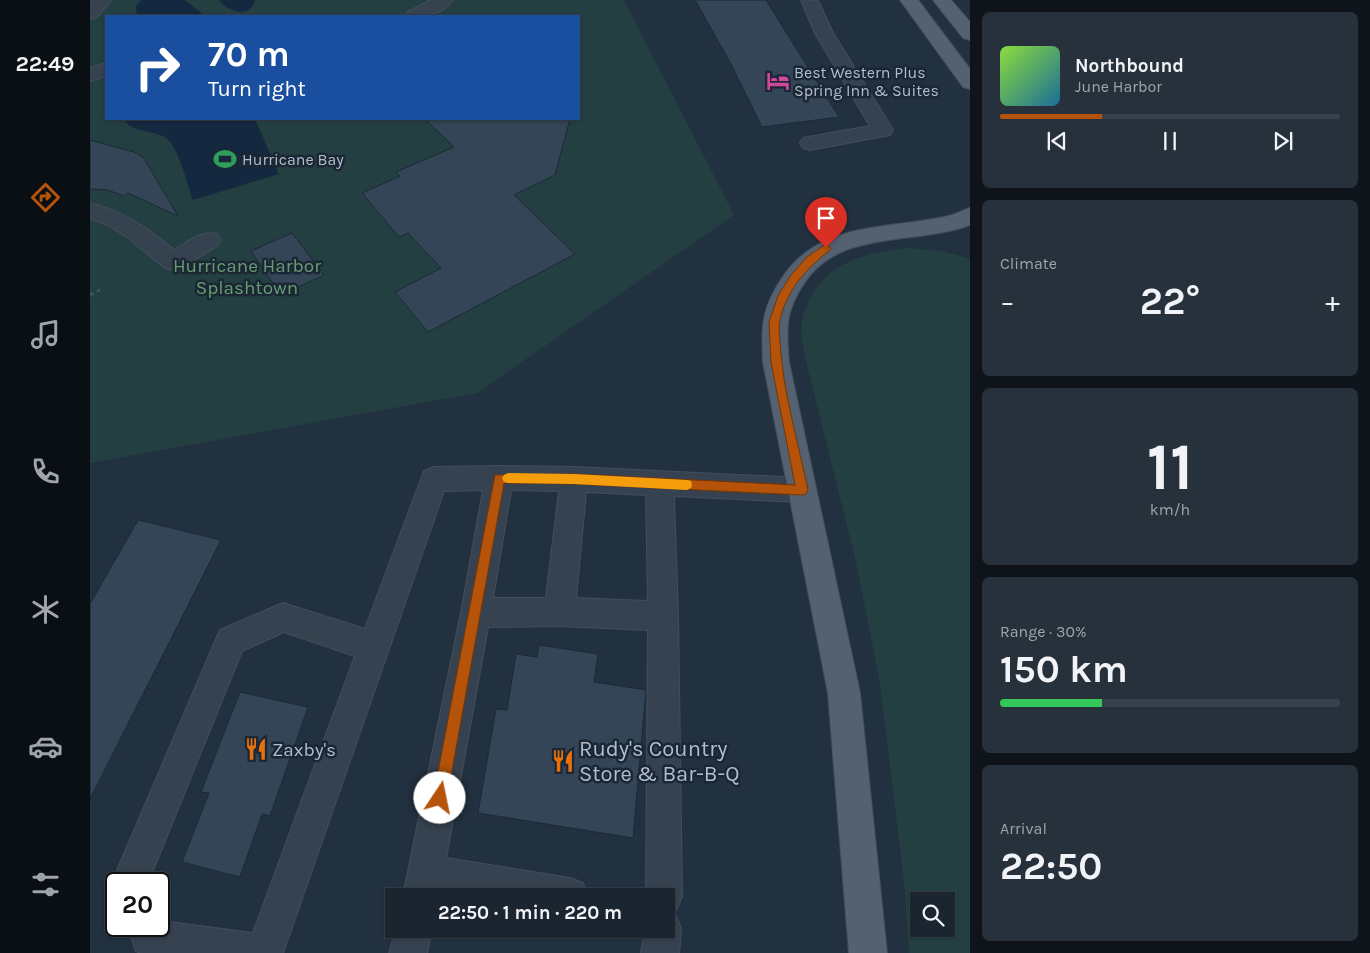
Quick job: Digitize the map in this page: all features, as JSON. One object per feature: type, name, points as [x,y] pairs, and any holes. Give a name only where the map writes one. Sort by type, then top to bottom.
[{"type":"main road","points":[[909,0],[970,84]]},
{"type":"main road","points":[[942,0],[968,30]]},
{"type":"main road","points":[[939,40],[970,54]]},
{"type":"main road","points":[[868,953],[844,693],[776,362],[774,322],[783,296],[794,277],[810,260],[826,248],[854,239],[924,228],[970,216]]},
{"type":"main road","points":[[924,228],[970,239]]},
{"type":"street","points":[[90,14],[102,0]]},
{"type":"street","points":[[416,15],[444,0]]},
{"type":"street","points":[[810,143],[883,130],[824,33],[813,0]]},
{"type":"street","points":[[90,75],[105,69]]},
{"type":"street","points":[[90,211],[112,217],[133,229],[173,262],[209,240]]},
{"type":"street","points":[[472,888],[423,884],[476,613],[499,478]]},
{"type":"street","points":[[149,937],[264,953],[434,479],[574,479],[802,490]]},
{"type":"street","points":[[559,612],[574,479]]},
{"type":"street","points":[[660,483],[663,616],[664,888]]},
{"type":"street","points":[[476,613],[559,612],[663,616]]},
{"type":"street","points":[[134,872],[231,641],[283,617],[374,647]]},
{"type":"street","points":[[408,953],[412,938]]},
{"type":"street","points":[[660,953],[661,938]]},
{"type":"path","points":[[90,296],[100,290]]},
{"type":"green space","name":"Hurricane Harbor Splashtown","points":[[90,0],[624,0],[734,215],[477,393],[90,463]]},
{"type":"green space","points":[[907,248],[942,251],[970,259],[970,953],[909,953],[904,881],[880,683],[856,562],[801,335],[801,326],[808,303],[816,288],[840,266],[871,254]]},
{"type":"water","points":[[141,0],[185,0],[204,15],[137,15],[136,6]]},
{"type":"water","points":[[219,0],[255,0],[249,10],[239,12],[228,8]]},
{"type":"water","name":"Hurricane Bay","points":[[124,120],[255,120],[279,174],[193,200],[175,149],[170,142],[161,135],[127,124]]},
{"type":"building","name":"Best Western Plus Spring Inn & Suites","points":[[695,0],[766,0],[839,117],[762,127],[730,62]]},
{"type":"building","points":[[426,120],[570,120],[555,175],[514,195],[575,254],[428,332],[395,292],[441,268],[408,233],[399,237],[362,193],[400,176],[396,172],[454,147]]},
{"type":"building","points":[[90,140],[134,152],[143,157],[178,216],[128,193],[124,196],[108,190],[90,189]]},
{"type":"building","points":[[292,233],[324,275],[281,295],[251,251]]},
{"type":"building","points":[[138,520],[221,540],[90,799],[90,604]]},
{"type":"building","name":"Rudy's Country Store & Bar-B-Q","points":[[539,645],[598,654],[594,682],[646,690],[633,838],[478,813],[496,709],[507,710],[516,654],[537,657]]},
{"type":"building","name":"Zaxby's","points":[[240,692],[308,707],[270,816],[262,814],[240,877],[182,862],[209,793],[201,792]]},
{"type":"slow traffic","points":[[508,478],[574,479],[687,485]]},
{"type":"place","name":"Best Western Plus Spring Inn & Suites","points":[[778,81]]},
{"type":"place","name":"Hurricane Bay","points":[[225,159]]},
{"type":"place","name":"Zaxby's","points":[[256,749]]},
{"type":"place","name":"Rudy's Country Store & Bar-B-Q","points":[[563,761]]},
{"type":"route","points":[[440,798],[476,613],[499,478],[574,479],[802,490],[776,362],[774,322],[783,296],[794,277],[810,260],[826,248]]}]
